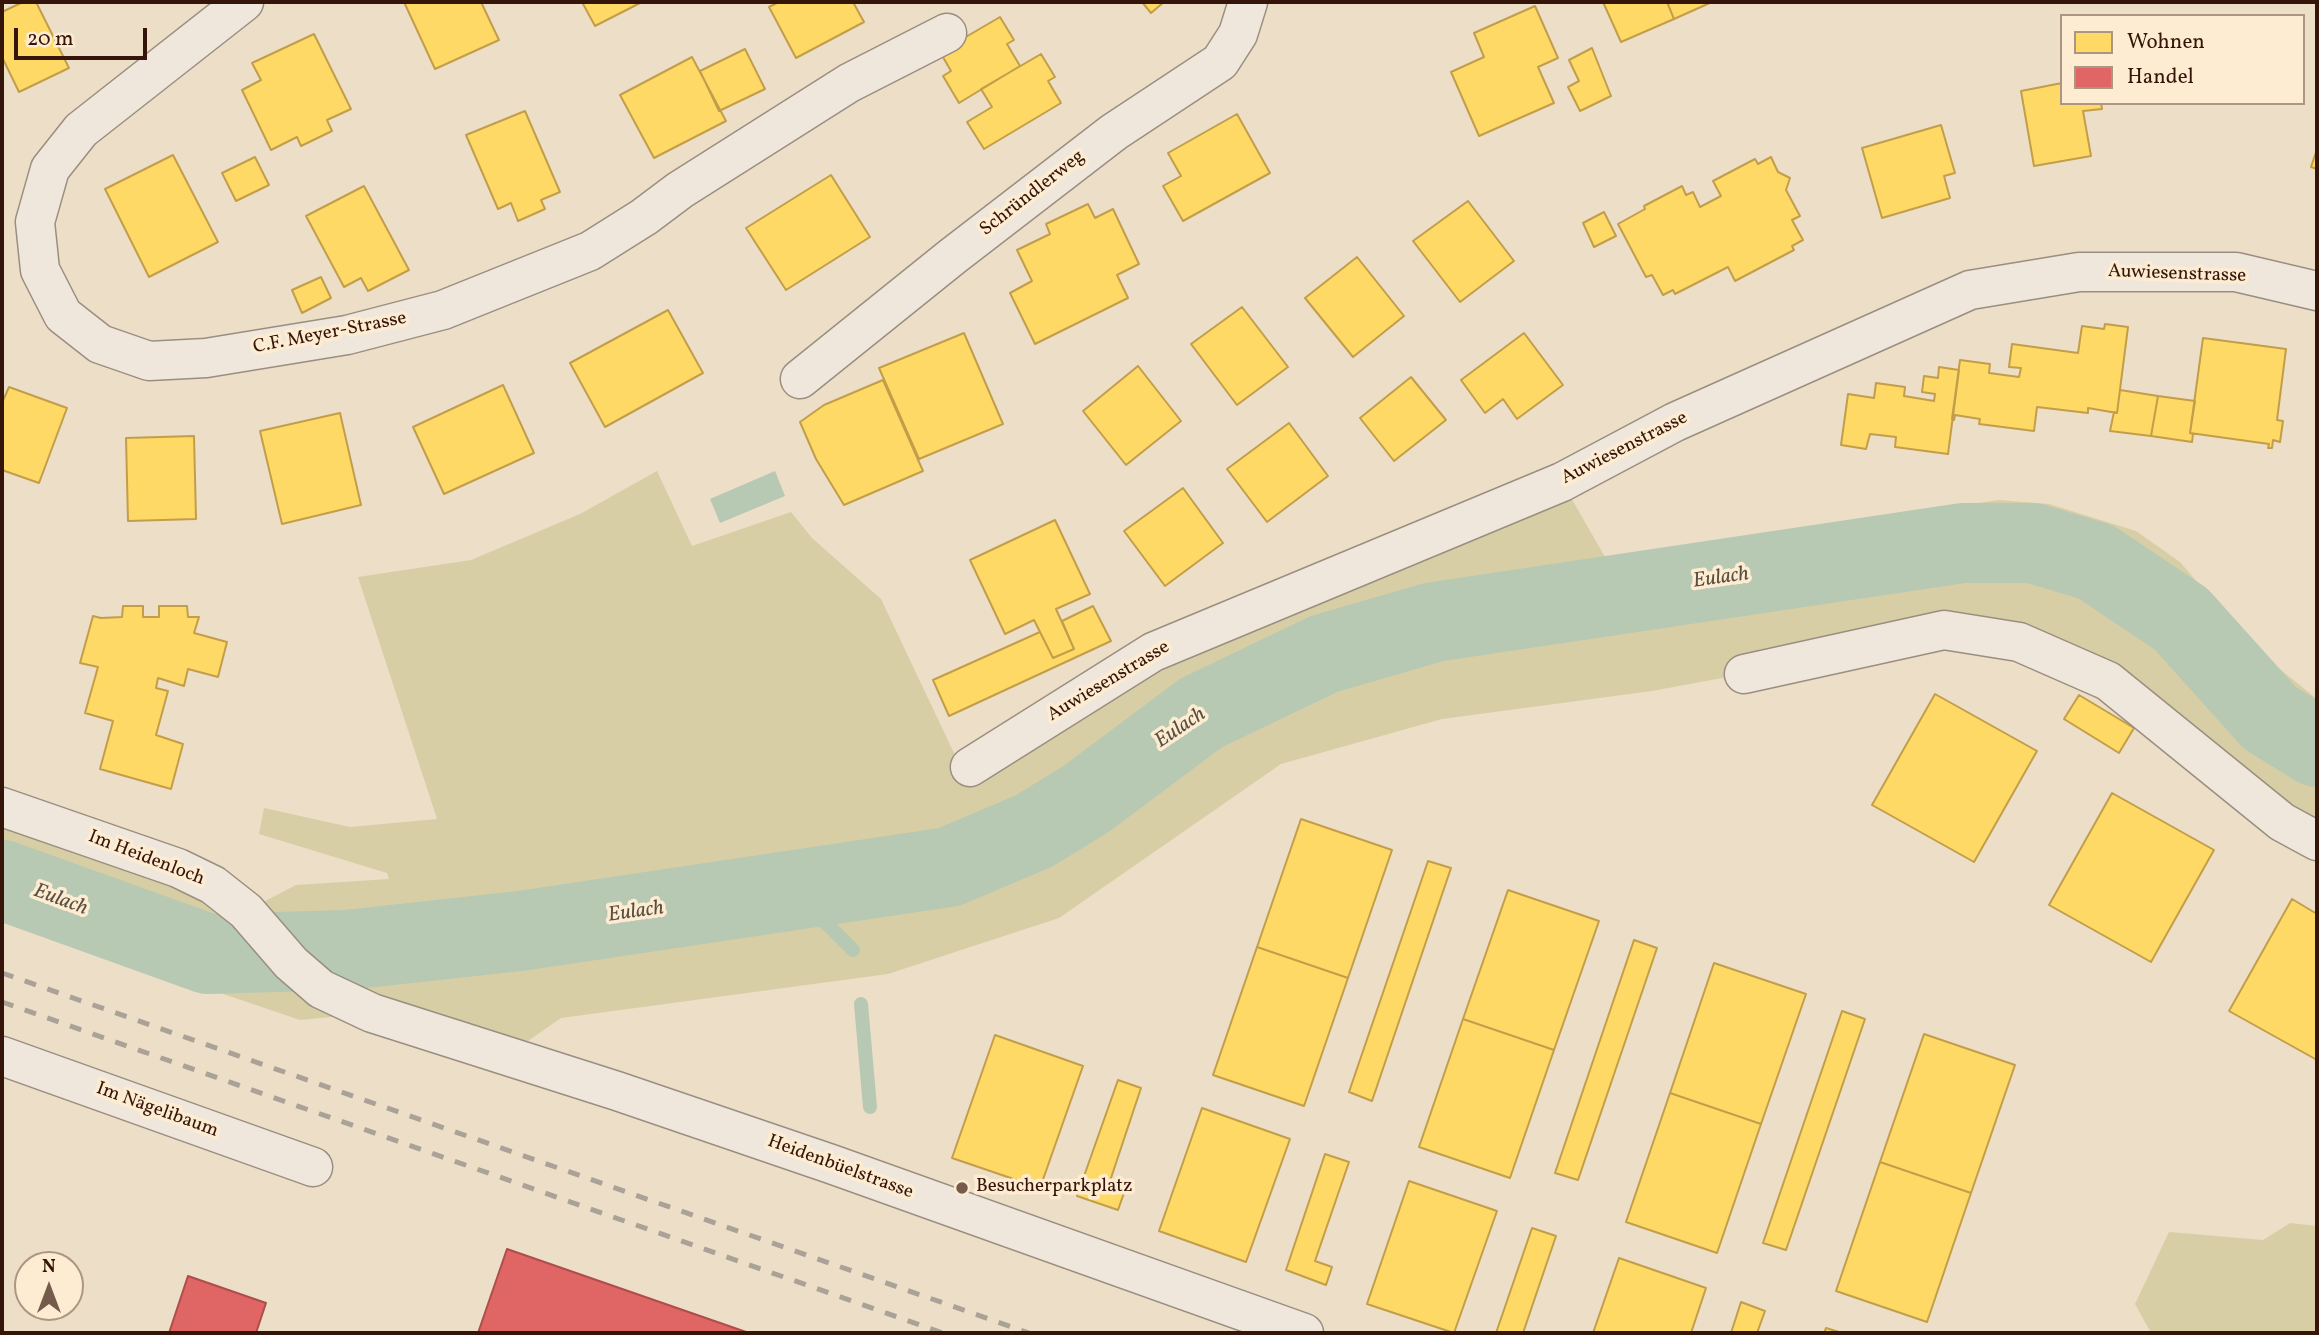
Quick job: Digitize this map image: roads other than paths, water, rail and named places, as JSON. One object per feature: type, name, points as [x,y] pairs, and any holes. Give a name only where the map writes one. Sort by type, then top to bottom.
[{"type":"street","name":"C.F. Meyer-Strasse","points":[[244,2],[81,130],[50,169],[35,222],[40,270],[63,315],[100,344],[149,361],[206,358],[347,335],[443,310],[590,251],[644,217],[680,190],[849,83],[947,33]]},
{"type":"street","name":"Schründlerweg","points":[[800,379],[1114,132],[1220,62],[1238,34],[1248,2]]},
{"type":"street","name":"Auwiesenstrasse","points":[[970,767],[1153,652],[1562,482],[1675,422],[1970,290],[2079,272],[2236,272],[2317,291]]},
{"type":"street","points":[[1744,674],[1944,630],[2019,642],[2108,681],[2282,822],[2317,841]]},
{"type":"street","name":"Im Heidenloch","points":[[2,807],[178,868],[213,885],[246,911],[291,962],[321,989],[372,1013]]},
{"type":"street","name":"Heidenbüelstrasse","points":[[372,1013],[593,1083],[831,1164],[1304,1333]]},
{"type":"street","name":"Im Nägelibaum","points":[[2,1056],[313,1167]]},
{"type":"waterway","name":"Eulach","points":[[2,880],[208,954],[346,950],[520,931],[949,867],[1034,831],[1086,799],[1201,713],[1324,654],[1434,622],[1963,543],[2033,543],[2096,562],[2181,619],[2270,718],[2317,747]]},
{"type":"waterway","points":[[793,890],[853,950]]},
{"type":"waterway","points":[[861,1004],[870,1107]]},
{"type":"railway","points":[[2,973],[1029,1333]]},
{"type":"railway","points":[[2,1002],[943,1333]]},
{"type":"place","name":"Besucherparkplatz","points":[[962,1188]]}]
